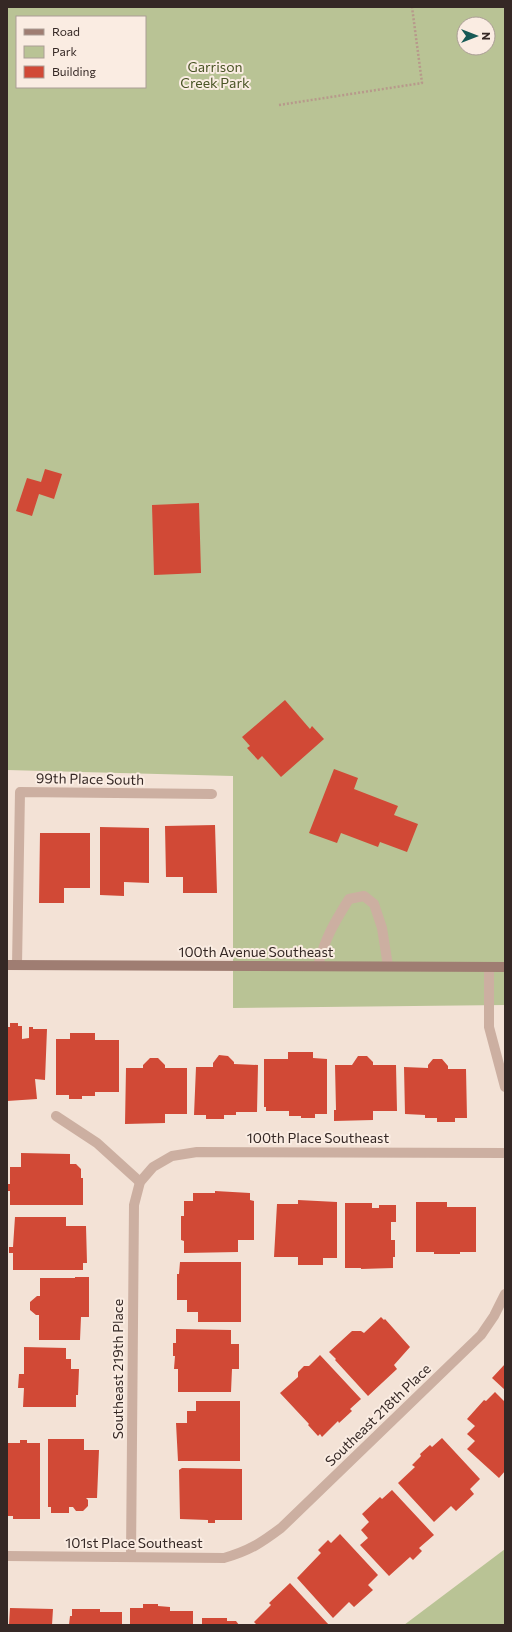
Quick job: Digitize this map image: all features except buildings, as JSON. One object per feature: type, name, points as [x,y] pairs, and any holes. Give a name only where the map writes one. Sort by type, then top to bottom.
[{"type":"street","name":"99th Place South","points":[[12,965],[20,792],[212,794]]},
{"type":"street","points":[[318,966],[323,945],[334,923],[349,899],[364,896],[374,904],[384,940],[388,966]]},
{"type":"street","name":"100th Avenue Southeast","points":[[12,965],[505,967]]},
{"type":"street","points":[[489,967],[489,1027],[505,1087]]},
{"type":"street","points":[[56,1116],[97,1143],[140,1182]]},
{"type":"street","name":"100th Place Southeast","points":[[140,1182],[153,1167],[172,1156],[197,1152],[505,1153]]},
{"type":"street","name":"Southeast 219th Place","points":[[131,1557],[134,1206],[140,1182]]},
{"type":"street","name":"Southeast 218th Place","points":[[258,1545],[281,1528],[481,1334],[494,1316],[505,1294]]},
{"type":"street","name":"101st Place Southeast","points":[[7,1556],[224,1558],[241,1553],[258,1545]]},
{"type":"path","points":[[279,104],[422,83],[412,7]]},
{"type":"green space","name":"Garrison Creek Park","points":[[7,7],[505,7],[505,1005],[233,1008],[233,776],[7,770]]},
{"type":"green space","points":[[505,1549],[505,1625],[404,1625]]}]
